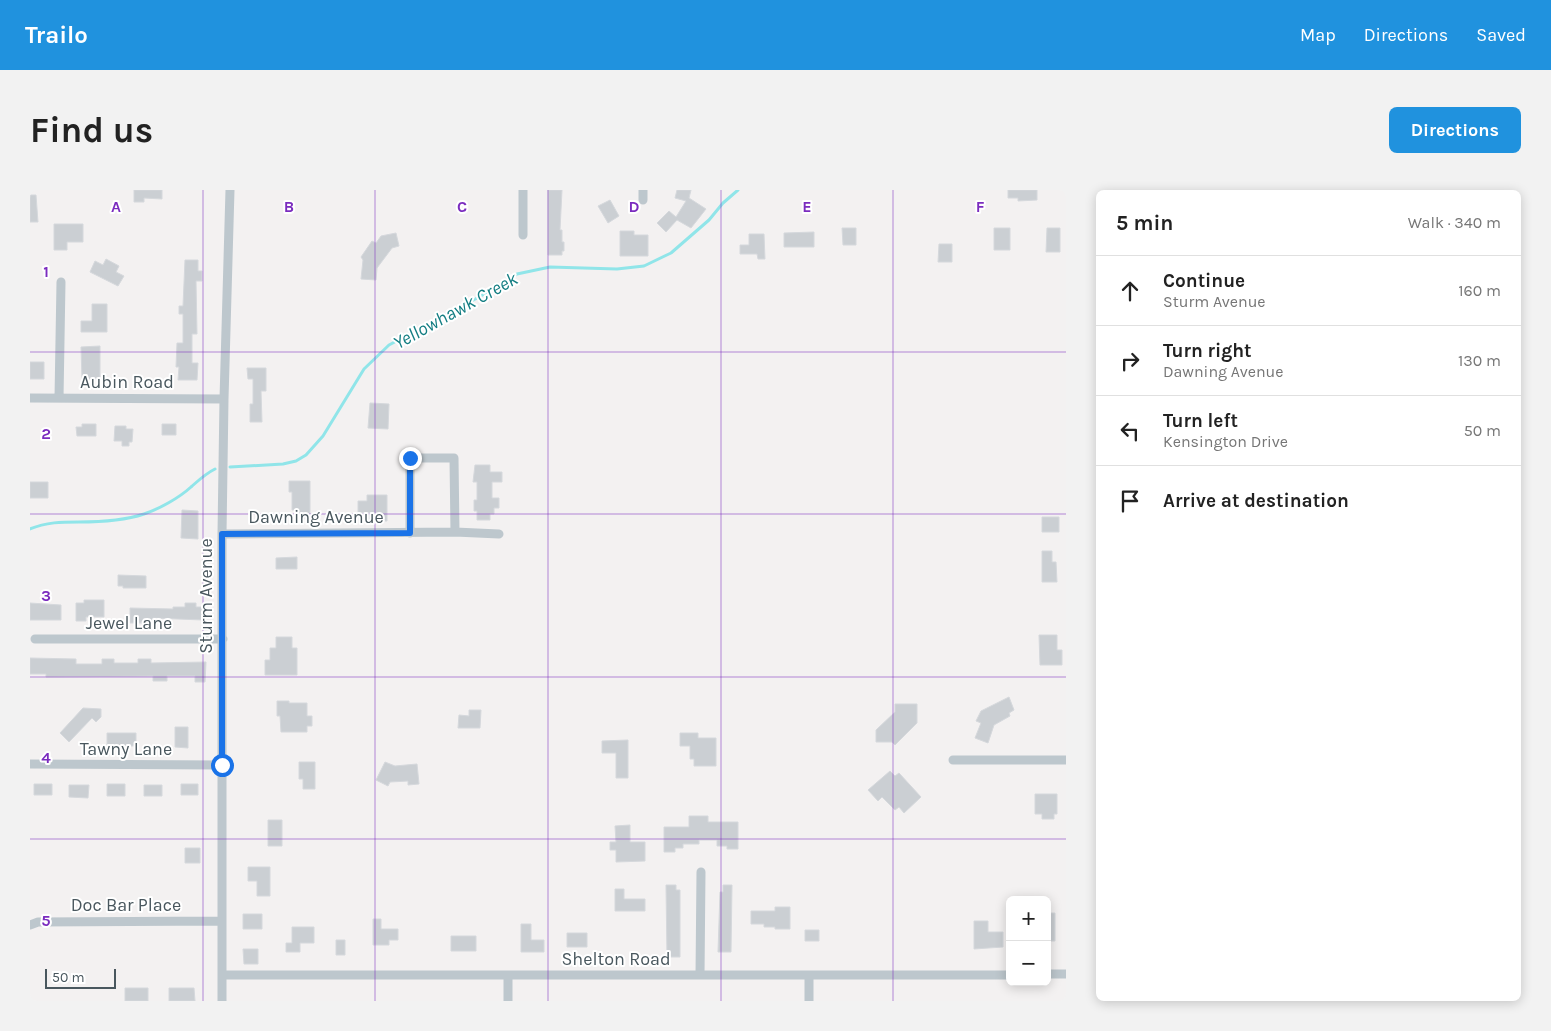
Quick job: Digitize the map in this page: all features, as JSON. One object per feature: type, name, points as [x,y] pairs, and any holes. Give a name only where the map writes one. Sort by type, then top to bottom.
[{"type":"street","name":"Sturm Avenue","points":[[222,1001],[222,534],[230,190]]},
{"type":"street","points":[[523,235],[524,190]]},
{"type":"street","points":[[643,190],[643,200]]},
{"type":"street","points":[[58,398],[61,282]]},
{"type":"street","name":"Aubin Road","points":[[30,398],[224,399]]},
{"type":"street","points":[[410,533],[410,458],[454,458],[455,532]]},
{"type":"street","name":"Dawning Avenue","points":[[222,534],[455,532],[499,534]]},
{"type":"street","name":"Jewel Lane","points":[[35,640],[223,639]]},
{"type":"street","points":[[953,760],[1066,760]]},
{"type":"street","name":"Tawny Lane","points":[[30,764],[222,765]]},
{"type":"street","points":[[700,975],[701,872]]},
{"type":"street","name":"Doc Bar Place","points":[[30,925],[38,922],[222,921]]},
{"type":"street","name":"Shelton Road","points":[[222,975],[1006,974]]},
{"type":"street","points":[[1051,974],[1066,974]]},
{"type":"street","points":[[508,975],[508,1001]]},
{"type":"street","points":[[809,975],[809,1001]]},
{"type":"building","points":[[134,190],[162,190],[162,199],[144,198],[144,202],[134,202]]},
{"type":"building","points":[[548,190],[562,190],[560,230],[562,230],[564,251],[562,251],[562,255],[548,255]]},
{"type":"building","points":[[677,190],[691,190],[689,198],[706,209],[691,228],[677,220],[666,232],[657,223],[669,211],[676,217],[686,201],[675,198]]},
{"type":"building","points":[[1008,190],[1037,190],[1037,200],[1018,201],[1018,198],[1008,198]]},
{"type":"building","points":[[30,195],[36,195],[38,222],[30,222]]},
{"type":"building","points":[[610,200],[619,216],[608,223],[598,206]]},
{"type":"building","points":[[54,224],[83,224],[83,242],[67,242],[67,250],[54,250]]},
{"type":"building","points":[[842,228],[856,228],[856,245],[843,245]]},
{"type":"building","points":[[994,228],[1010,228],[1010,250],[994,250]]},
{"type":"building","points":[[1047,228],[1060,228],[1060,252],[1046,252]]},
{"type":"building","points":[[620,231],[634,231],[634,235],[648,235],[648,256],[620,256]]},
{"type":"building","points":[[814,232],[814,247],[784,247],[784,233]]},
{"type":"building","points":[[396,233],[399,246],[392,248],[377,268],[376,280],[361,279],[363,260],[361,257],[372,241],[376,243],[381,236]]},
{"type":"building","points":[[749,234],[764,234],[765,259],[758,259],[757,254],[740,254],[740,245],[749,245]]},
{"type":"building","points":[[939,244],[952,244],[952,262],[938,262]]},
{"type":"building","points":[[106,259],[119,266],[116,272],[124,276],[118,286],[90,272],[95,261],[103,265]]},
{"type":"building","points":[[185,260],[198,260],[198,271],[202,271],[202,281],[196,281],[197,334],[192,334],[192,363],[198,363],[197,380],[178,380],[179,367],[176,367],[177,343],[183,343],[183,314],[179,314],[179,306],[183,306]]},
{"type":"building","points":[[92,304],[107,304],[107,332],[81,332],[81,321],[92,321]]},
{"type":"building","points":[[100,346],[100,379],[82,379],[81,347]]},
{"type":"building","points":[[30,362],[44,362],[44,379],[30,379]]},
{"type":"building","points":[[247,368],[266,368],[266,391],[261,391],[262,422],[250,422],[250,404],[253,404],[253,379],[248,379]]},
{"type":"building","points":[[370,403],[389,404],[388,429],[368,428]]},
{"type":"building","points":[[82,424],[96,424],[96,436],[77,436],[76,427],[82,427]]},
{"type":"building","points":[[162,424],[176,424],[176,435],[162,435]]},
{"type":"building","points":[[115,426],[126,426],[126,429],[133,429],[132,442],[129,442],[129,446],[122,446],[122,441],[114,441]]},
{"type":"building","points":[[475,465],[490,465],[490,472],[502,472],[502,482],[492,482],[492,498],[499,498],[499,508],[494,508],[494,514],[490,514],[490,520],[477,520],[477,511],[474,511],[474,500],[477,500],[477,482],[473,482]]},
{"type":"building","points":[[289,481],[310,481],[310,519],[298,519],[298,510],[292,510],[292,492],[289,492]]},
{"type":"building","points":[[30,482],[48,482],[48,498],[30,498]]},
{"type":"building","points":[[367,495],[387,495],[387,521],[367,521],[367,513],[358,513],[358,501],[367,501]]},
{"type":"building","points":[[182,510],[198,511],[198,539],[181,538]]},
{"type":"building","points":[[1042,517],[1059,517],[1059,532],[1042,532]]},
{"type":"building","points":[[1042,551],[1052,551],[1052,562],[1056,562],[1057,582],[1042,582]]},
{"type":"building","points":[[297,557],[297,569],[276,569],[276,558]]},
{"type":"building","points":[[118,575],[146,576],[146,588],[123,588],[123,586],[118,586]]},
{"type":"building","points":[[84,600],[104,600],[104,617],[86,617],[86,621],[76,621],[76,603],[84,603]]},
{"type":"building","points":[[30,603],[61,605],[61,620],[30,620]]},
{"type":"building","points":[[185,603],[196,603],[196,607],[203,607],[203,620],[153,618],[153,623],[130,623],[130,608],[173,609],[173,607],[185,607]]},
{"type":"building","points":[[1039,635],[1057,635],[1057,650],[1062,650],[1062,665],[1040,665]]},
{"type":"building","points":[[276,637],[292,637],[292,648],[297,648],[297,675],[265,675],[265,660],[270,660],[270,648],[276,648]]},
{"type":"building","points":[[30,658],[76,659],[76,664],[102,664],[102,659],[114,659],[114,663],[138,663],[138,659],[151,659],[151,663],[206,662],[205,682],[195,682],[195,676],[167,676],[167,681],[153,681],[153,676],[46,677],[46,674],[30,674]]},
{"type":"building","points":[[1009,697],[1014,710],[1009,713],[1010,716],[994,725],[988,743],[975,738],[981,723],[976,721],[981,711]]},
{"type":"building","points":[[277,701],[307,703],[307,716],[312,716],[312,726],[307,726],[307,732],[281,732],[280,716],[277,716]]},
{"type":"building","points":[[895,704],[917,704],[917,723],[895,745],[892,742],[876,742],[876,730],[895,712]]},
{"type":"building","points":[[83,708],[101,709],[101,717],[96,722],[92,718],[69,742],[60,733]]},
{"type":"building","points":[[469,710],[481,710],[480,728],[458,728],[459,715],[469,716]]},
{"type":"building","points":[[175,727],[188,727],[188,748],[175,747]]},
{"type":"building","points":[[107,733],[136,733],[136,746],[107,746]]},
{"type":"building","points":[[680,733],[698,733],[698,738],[716,738],[716,766],[694,766],[694,759],[690,759],[690,746],[680,746]]},
{"type":"building","points":[[628,740],[628,778],[616,778],[616,753],[602,753],[602,741]]},
{"type":"building","points":[[299,762],[315,762],[315,789],[303,789],[303,779],[299,779]]},
{"type":"building","points":[[385,762],[395,766],[417,764],[419,784],[408,785],[408,781],[390,782],[388,786],[376,780]]},
{"type":"building","points":[[890,771],[895,776],[899,773],[921,797],[904,813],[899,807],[895,810],[882,797],[878,801],[868,790]]},
{"type":"building","points":[[34,784],[52,784],[52,795],[34,795]]},
{"type":"building","points":[[107,784],[125,784],[125,796],[107,796]]},
{"type":"building","points":[[181,784],[198,784],[198,795],[181,795]]},
{"type":"building","points":[[69,785],[89,785],[88,798],[69,797]]},
{"type":"building","points":[[144,785],[162,785],[162,796],[144,796]]},
{"type":"building","points":[[1035,794],[1057,794],[1057,814],[1054,814],[1054,819],[1042,819],[1042,814],[1035,814]]},
{"type":"building","points":[[689,816],[708,816],[708,822],[738,822],[738,849],[727,849],[727,846],[717,846],[717,840],[699,840],[699,844],[683,844],[683,848],[675,848],[675,852],[664,852],[664,827],[689,827]]},
{"type":"building","points":[[268,820],[282,820],[282,846],[268,846]]},
{"type":"building","points":[[630,825],[630,842],[645,842],[645,861],[616,862],[616,850],[610,850],[610,842],[616,842],[615,826]]},
{"type":"building","points":[[185,848],[200,848],[200,863],[185,863]]},
{"type":"building","points":[[248,867],[270,867],[270,896],[257,896],[257,881],[248,881]]},
{"type":"building","points":[[666,885],[676,885],[676,890],[680,890],[680,957],[667,957]]},
{"type":"building","points":[[723,885],[732,885],[731,952],[718,952],[720,892],[723,892]]},
{"type":"building","points":[[615,889],[624,889],[624,899],[645,899],[645,911],[615,911]]},
{"type":"building","points":[[775,907],[790,907],[790,929],[775,929],[775,927],[764,927],[764,924],[751,924],[751,911],[775,911]]},
{"type":"building","points":[[1051,913],[1055,913],[1055,941],[1051,941]]},
{"type":"building","points":[[243,914],[262,914],[262,929],[243,929]]},
{"type":"building","points":[[373,919],[381,919],[381,929],[398,929],[398,940],[389,940],[389,945],[373,945]]},
{"type":"building","points":[[974,921],[988,921],[988,932],[1003,932],[1003,947],[974,949]]},
{"type":"building","points":[[521,924],[531,924],[531,940],[544,940],[544,952],[521,952]]},
{"type":"building","points":[[292,927],[314,927],[314,943],[300,943],[300,952],[286,952],[286,943],[292,943]]},
{"type":"building","points":[[805,930],[819,930],[819,941],[805,941]]},
{"type":"building","points":[[567,933],[587,933],[587,947],[567,947]]},
{"type":"building","points":[[451,936],[476,936],[476,951],[451,951]]},
{"type":"building","points":[[336,940],[345,940],[345,955],[336,955]]},
{"type":"building","points":[[243,949],[258,949],[258,964],[244,964]]},
{"type":"building","points":[[125,988],[148,988],[148,1001],[125,1001]]},
{"type":"building","points":[[169,988],[194,988],[195,1001],[169,1001]]},
{"type":"waterway","name":"Yellowhawk Creek","points":[[230,467],[283,464],[296,461],[306,455],[323,436],[364,369],[389,345],[479,297],[517,274],[550,267],[617,269],[644,266],[671,253],[709,220],[723,203],[738,190]]},
{"type":"waterway","name":"Yellowhawk Creek","points":[[30,529],[54,523],[112,521],[144,514],[175,499],[215,469]]},
{"type":"route","points":[[222,765],[222,534],[410,533],[410,458]]}]
